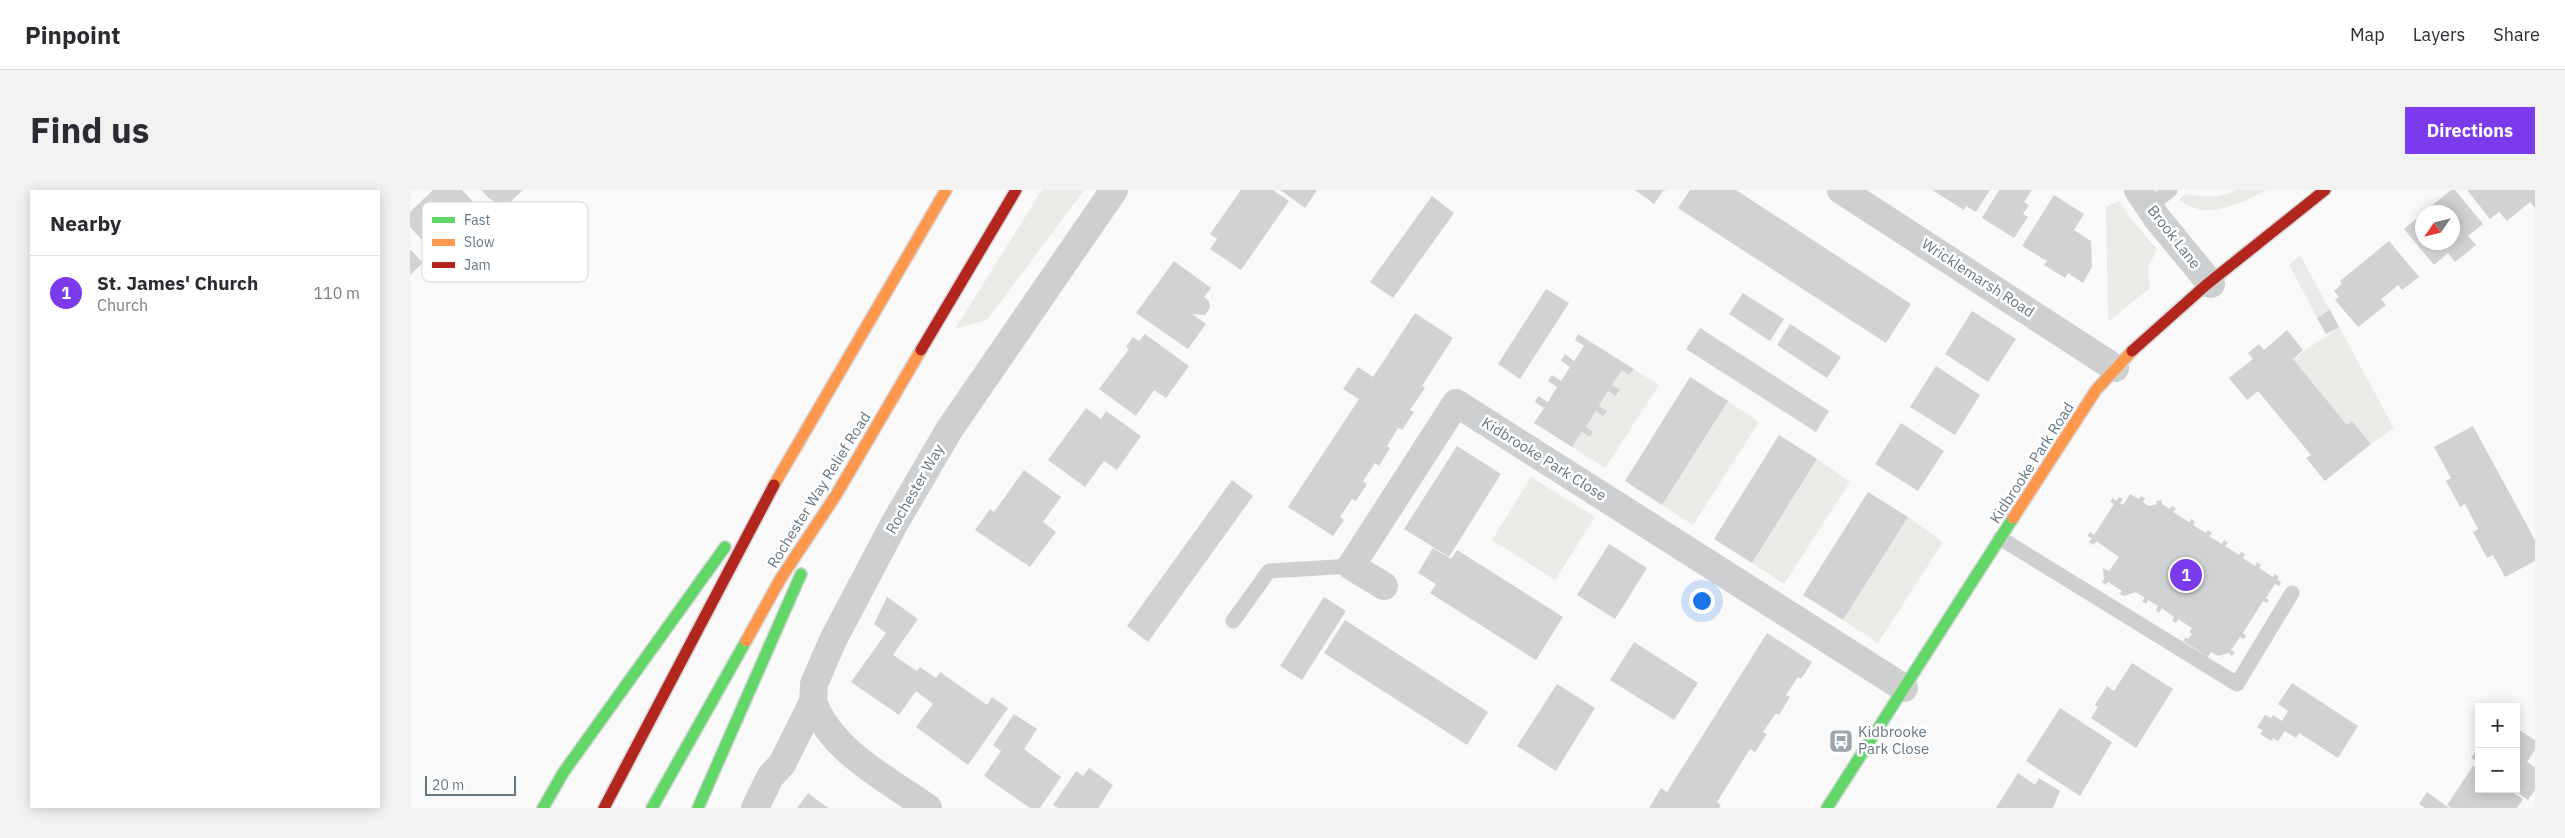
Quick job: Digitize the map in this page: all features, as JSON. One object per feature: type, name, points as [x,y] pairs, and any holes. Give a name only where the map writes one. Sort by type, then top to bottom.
[{"type":"main road","points":[[604,808],[786,462],[946,190]]},
{"type":"main road","name":"Rochester Way Relief Road","points":[[652,808],[781,578],[836,495],[1016,190]]},
{"type":"main road","name":"Kidbrooke Park Road","points":[[1827,808],[2096,390],[2115,368],[2148,336],[2325,190]]},
{"type":"main road","points":[[543,808],[563,773],[786,462]]},
{"type":"main road","points":[[698,808],[836,495]]},
{"type":"street","name":"Rochester Way","points":[[755,808],[770,777],[782,764],[813,702],[814,684],[833,640],[893,526],[944,438],[1114,190]]},
{"type":"street","name":"Wricklemarsh Road","points":[[1841,190],[2115,368]]},
{"type":"street","name":"Brook Lane","points":[[2144,198],[2211,284]]},
{"type":"street","name":"Kidbrooke Park Close","points":[[1351,566],[1456,403],[1904,688]]},
{"type":"street","points":[[1351,566],[1384,586]]},
{"type":"street","points":[[813,702],[823,723],[842,744],[865,764],[928,808]]},
{"type":"lane","points":[[2144,198],[2170,190]]},
{"type":"lane","points":[[2000,538],[2237,684],[2292,593]]},
{"type":"lane","points":[[1233,621],[1269,571],[1351,566]]},
{"type":"shaded area","points":[[1042,190],[1084,190],[987,320],[955,329]]},
{"type":"shaded area","points":[[2236,190],[2266,190],[2234,205],[2211,210],[2190,206],[2179,200],[2185,194],[2217,196]]},
{"type":"shaded area","points":[[2119,201],[2132,220],[2157,249],[2148,268],[2150,288],[2108,322],[2106,207]]},
{"type":"shaded area","points":[[2300,255],[2339,327],[2326,334],[2289,265]]},
{"type":"shaded area","points":[[2339,327],[2394,428],[2371,444],[2352,421],[2347,425],[2293,359]]},
{"type":"shaded area","points":[[1634,369],[1659,385],[1605,468],[1572,447],[1582,432],[1590,437],[1593,432],[1586,427],[1596,411],[1603,416],[1607,411],[1599,406],[1608,391],[1617,396],[1620,390],[1612,385],[1622,370],[1629,375]]},
{"type":"shaded area","points":[[1728,401],[1759,422],[1693,525],[1662,505]]},
{"type":"shaded area","points":[[1817,459],[1850,482],[1784,584],[1752,563]]},
{"type":"shaded area","points":[[1531,477],[1595,517],[1555,580],[1492,540]]},
{"type":"shaded area","points":[[1908,517],[1943,542],[1878,643],[1843,620]]},
{"type":"building","points":[[433,190],[462,190],[473,202],[422,202],[422,240],[410,227],[410,212]]},
{"type":"building","points":[[481,190],[523,190],[510,202],[496,202]]},
{"type":"building","points":[[1241,190],[1273,190],[1289,201],[1241,270],[1210,249],[1217,239],[1210,234]]},
{"type":"building","points":[[1280,190],[1317,190],[1305,208]]},
{"type":"building","points":[[1635,190],[1667,190],[1663,191],[1654,204]]},
{"type":"building","points":[[1690,190],[1736,190],[1911,304],[1886,343],[1678,208]]},
{"type":"building","points":[[1932,190],[1990,190],[1976,212],[1966,206],[1964,210]]},
{"type":"building","points":[[1999,190],[2032,190],[2024,202],[2029,205],[2023,214],[2028,217],[2014,238],[1982,218]]},
{"type":"building","points":[[2451,190],[2455,190],[2483,224],[2468,236],[2476,245],[2455,262],[2448,253],[2434,265],[2422,250],[2460,250],[2460,205],[2433,205]]},
{"type":"building","points":[[2467,190],[2535,190],[2535,208],[2530,202],[2507,221],[2499,212],[2490,219]]},
{"type":"building","points":[[2054,195],[2084,214],[2074,230],[2091,241],[2092,267],[2083,283],[2068,273],[2065,278],[2044,265],[2047,261],[2022,246]]},
{"type":"building","points":[[1432,196],[1454,213],[1393,298],[1370,282]]},
{"type":"building","points":[[2415,220],[2415,242],[2404,229]]},
{"type":"building","points":[[2389,241],[2419,277],[2402,290],[2398,285],[2381,299],[2386,305],[2358,327],[2335,300],[2339,297],[2334,291],[2342,284],[2340,281]]},
{"type":"building","points":[[410,249],[422,264],[410,275]]},
{"type":"building","points":[[1174,261],[1211,288],[1204,297],[1209,301],[1210,308],[1205,315],[1192,314],[1206,324],[1188,349],[1136,313]]},
{"type":"building","points":[[1546,289],[1569,303],[1520,379],[1498,364]]},
{"type":"building","points":[[1743,293],[1784,319],[1770,341],[1729,314]]},
{"type":"building","points":[[2330,310],[2339,327],[2326,334],[2317,318]]},
{"type":"building","points":[[1972,311],[2016,339],[1988,382],[1945,354]]},
{"type":"building","points":[[1415,313],[1453,338],[1422,386],[1425,388],[1410,410],[1414,412],[1402,430],[1398,428],[1387,446],[1390,448],[1379,466],[1375,463],[1363,481],[1367,484],[1356,501],[1352,499],[1340,517],[1344,520],[1333,536],[1288,507],[1359,399],[1343,389],[1358,367],[1373,377]]},
{"type":"building","points":[[1790,324],[1841,357],[1827,378],[1777,345]]},
{"type":"building","points":[[1700,328],[1829,411],[1816,432],[1686,349]]},
{"type":"building","points":[[2287,330],[2303,350],[2293,359],[2347,425],[2352,421],[2371,444],[2325,481],[2306,458],[2311,455],[2258,391],[2247,400],[2229,378],[2253,359],[2248,353],[2259,344],[2264,350]]},
{"type":"building","points":[[1145,334],[1189,366],[1166,398],[1154,390],[1136,416],[1099,389],[1129,349],[1126,347],[1133,337],[1139,341]]},
{"type":"building","points":[[1578,334],[1634,369],[1629,375],[1622,370],[1612,385],[1620,390],[1616,396],[1608,391],[1599,406],[1607,411],[1603,416],[1596,411],[1586,427],[1593,432],[1590,437],[1582,432],[1572,447],[1534,423],[1544,408],[1535,402],[1538,396],[1548,402],[1557,387],[1548,381],[1552,375],[1561,381],[1570,367],[1561,361],[1565,354],[1574,361],[1584,346],[1575,340]]},
{"type":"building","points":[[1936,366],[1980,395],[1955,435],[1910,407]]},
{"type":"building","points":[[1690,377],[1728,401],[1662,505],[1625,481]]},
{"type":"building","points":[[1086,408],[1101,419],[1106,411],[1141,436],[1117,470],[1104,461],[1085,487],[1048,460]]},
{"type":"building","points":[[1901,423],[1944,451],[1918,491],[1875,464]]},
{"type":"building","points":[[2473,426],[2535,540],[2535,561],[2505,577],[2493,555],[2487,558],[2473,532],[2478,529],[2465,504],[2460,507],[2446,481],[2451,478],[2434,447]]},
{"type":"building","points":[[1779,435],[1817,459],[1752,563],[1714,539]]},
{"type":"building","points":[[1457,446],[1501,474],[1449,557],[1404,529]]},
{"type":"building","points":[[1024,470],[1061,497],[1043,522],[1056,532],[1030,567],[975,530],[990,509],[994,512]]},
{"type":"building","points":[[1232,480],[1253,496],[1148,642],[1127,626]]},
{"type":"building","points":[[1868,492],[1908,517],[1843,620],[1803,595]]},
{"type":"building","points":[[2130,494],[2139,499],[2141,496],[2145,498],[2143,502],[2149,506],[2157,504],[2156,501],[2161,500],[2162,504],[2170,509],[2172,506],[2176,509],[2173,512],[2189,522],[2192,519],[2195,522],[2193,525],[2206,533],[2208,530],[2212,533],[2209,536],[2222,544],[2224,540],[2228,543],[2225,546],[2239,555],[2241,552],[2245,554],[2243,558],[2255,566],[2257,562],[2261,565],[2259,568],[2273,577],[2275,574],[2279,577],[2277,580],[2281,582],[2279,586],[2275,584],[2266,598],[2269,600],[2267,603],[2263,601],[2243,633],[2246,636],[2244,639],[2240,637],[2231,650],[2235,652],[2232,656],[2229,653],[2218,656],[2211,652],[2208,657],[2183,641],[2192,634],[2189,632],[2192,628],[2178,619],[2176,623],[2172,621],[2174,617],[2162,608],[2159,613],[2156,610],[2158,606],[2148,600],[2146,604],[2142,601],[2145,598],[2136,592],[2124,596],[2120,594],[2122,591],[2108,582],[2106,585],[2102,582],[2104,579],[2103,568],[2109,571],[2119,557],[2096,541],[2094,545],[2089,542],[2092,538],[2087,536],[2090,532],[2094,535],[2114,504],[2110,502],[2113,498],[2116,501],[2119,497],[2123,499],[2120,503],[2123,505]]},
{"type":"building","points":[[1609,544],[1647,568],[1615,619],[1577,595]]},
{"type":"building","points":[[1433,548],[1451,559],[1457,550],[1563,617],[1536,660],[1430,593],[1436,584],[1418,573]]},
{"type":"building","points":[[887,597],[918,619],[893,655],[917,671],[920,667],[936,678],[940,672],[987,705],[992,697],[1008,708],[968,765],[916,727],[933,704],[916,691],[899,715],[851,682],[886,633],[874,624]]},
{"type":"building","points":[[1324,597],[1346,611],[1302,680],[1280,666]]},
{"type":"building","points":[[1345,620],[1488,712],[1467,745],[1324,653]]},
{"type":"building","points":[[1767,633],[1812,662],[1801,679],[1798,677],[1786,695],[1790,697],[1779,715],[1776,713],[1763,732],[1767,734],[1755,752],[1750,749],[1717,802],[1721,805],[1719,808],[1649,808],[1661,788],[1667,792]]},
{"type":"building","points":[[1634,642],[1698,683],[1674,720],[1610,680]]},
{"type":"building","points":[[2132,663],[2173,689],[2136,748],[2091,718],[2098,707],[2095,705],[2107,686],[2114,691]]},
{"type":"building","points":[[2292,683],[2358,726],[2338,758],[2299,733],[2296,738],[2285,731],[2278,741],[2273,738],[2271,741],[2260,734],[2263,731],[2257,727],[2265,715],[2271,718],[2273,715],[2282,721],[2288,711],[2278,704]]},
{"type":"building","points":[[1557,684],[1595,708],[1556,771],[1517,746]]},
{"type":"building","points":[[2060,708],[2112,742],[2080,796],[2026,761]]},
{"type":"building","points":[[1014,714],[1037,729],[1024,749],[1061,777],[1040,808],[1030,808],[984,776],[1001,751],[993,745]]},
{"type":"building","points":[[2520,731],[2535,740],[2535,750],[2527,762],[2535,767],[2535,790],[2528,800],[2518,793],[2520,793]]},
{"type":"building","points":[[2475,752],[2475,760],[2471,758]]},
{"type":"building","points":[[2473,766],[2475,767],[2475,793],[2514,793],[2523,799],[2517,808],[2451,808],[2447,805]]},
{"type":"building","points":[[1089,768],[1113,785],[1100,808],[1058,808],[1053,805],[1076,771],[1083,776]]},
{"type":"building","points":[[2018,773],[2035,785],[2039,778],[2060,791],[2053,808],[1996,808]]},
{"type":"building","points":[[2427,792],[2449,808],[2425,808],[2419,804]]},
{"type":"building","points":[[808,793],[828,808],[797,808]]},
{"type":"traffic: fast","points":[[1827,808],[2013,518]]},
{"type":"traffic: fast","points":[[543,808],[563,773],[725,547]]},
{"type":"traffic: fast","points":[[698,808],[801,574]]},
{"type":"traffic: fast","points":[[652,808],[746,641]]},
{"type":"traffic: slow","points":[[774,485],[946,190]]},
{"type":"traffic: slow","points":[[746,641],[781,578],[836,495],[921,350]]},
{"type":"traffic: slow","points":[[2013,518],[2096,390],[2132,351]]},
{"type":"traffic: jam","points":[[921,350],[1016,190]]},
{"type":"traffic: jam","points":[[2132,351],[2206,285],[2325,190]]},
{"type":"traffic: jam","points":[[604,808],[774,485]]},
{"type":"place","name":"St. James' Church","points":[[2186,575]]},
{"type":"place","name":"Kidbrooke Park Close","points":[[1841,741]]}]
